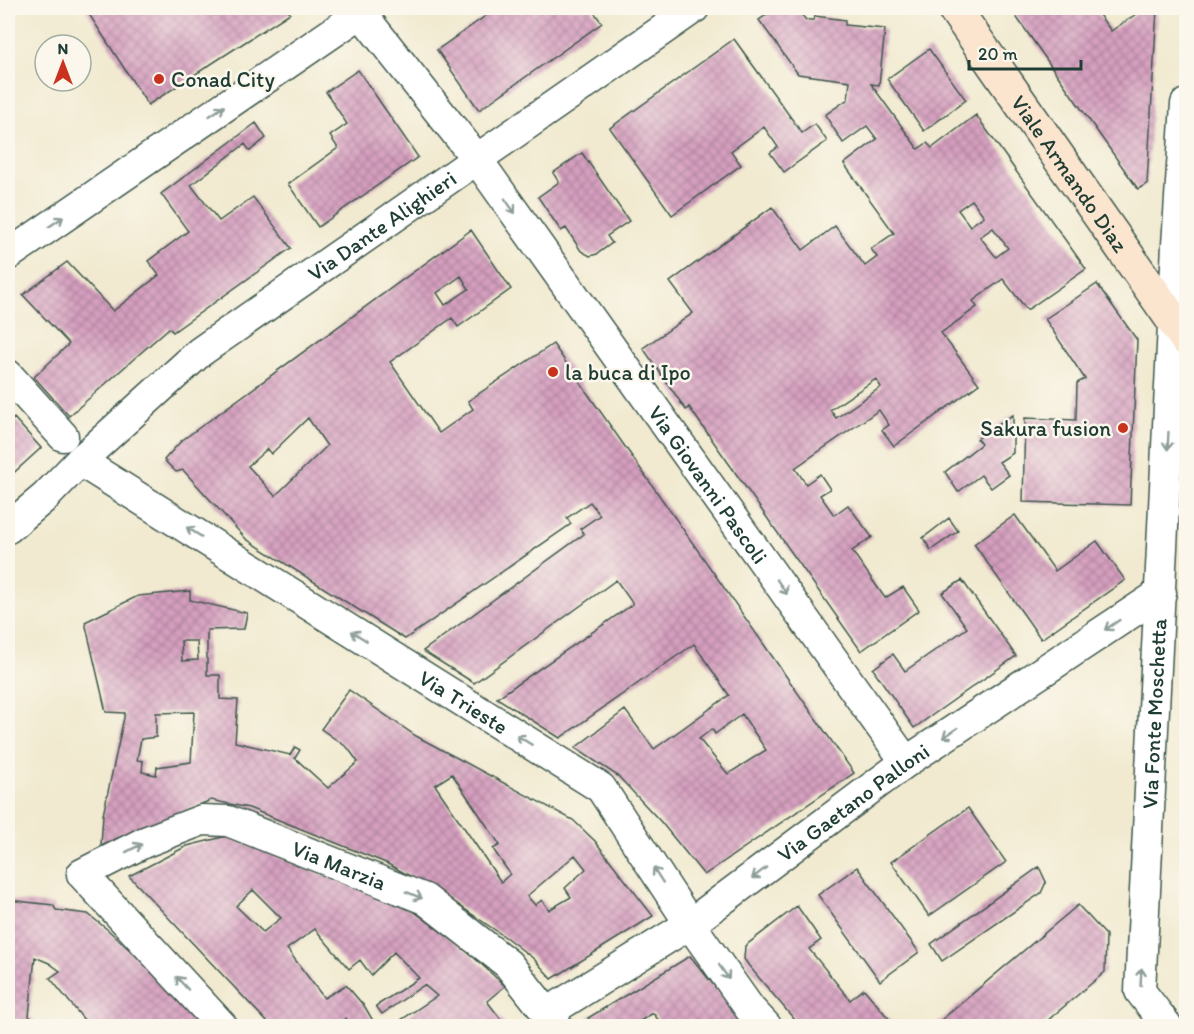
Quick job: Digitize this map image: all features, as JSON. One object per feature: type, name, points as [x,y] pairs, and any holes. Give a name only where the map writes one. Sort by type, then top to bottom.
[{"type":"street","name":"Via Dante Alighieri","points":[[8,528],[45,497],[80,460],[200,352],[694,8]]},
{"type":"street","name":"Viale Armando Diaz","points":[[954,8],[1180,329]]},
{"type":"street","name":"Via Giovanni Pascoli","points":[[359,10],[476,158],[906,762]]},
{"type":"street","points":[[8,255],[359,10]]},
{"type":"street","name":"Via Fonte Moschetta","points":[[1167,1026],[1140,992],[1161,593],[1180,329],[1186,104]]},
{"type":"street","points":[[8,375],[63,436]]},
{"type":"street","name":"Via Trieste","points":[[80,460],[601,788],[690,924],[750,1010],[766,1026]]},
{"type":"street","name":"Via Gaetano Palloni","points":[[552,1020],[690,924],[906,762],[1161,593]]},
{"type":"street","name":"Via Marzia","points":[[222,1026],[82,874],[145,842],[202,820],[228,821],[425,899],[508,964],[552,1020]]},
{"type":"building","name":"Conad City","points":[[85,8],[286,8],[290,13],[148,105]]},
{"type":"building","points":[[497,8],[591,8],[602,23],[479,110],[437,50]]},
{"type":"building","points":[[777,8],[796,8],[806,20],[814,20],[815,16],[845,20],[845,25],[885,29],[879,85],[871,84],[918,149],[927,143],[932,148],[976,115],[1086,269],[1027,310],[1003,279],[973,301],[977,307],[941,333],[979,384],[894,446],[882,430],[889,425],[879,410],[795,468],[806,484],[820,474],[830,489],[820,495],[834,515],[848,505],[872,537],[852,551],[885,598],[903,587],[919,610],[861,651],[689,407],[686,410],[643,348],[693,313],[670,282],[772,207],[803,250],[835,226],[865,266],[877,257],[871,249],[894,233],[844,164],[877,139],[867,126],[843,143],[825,115],[848,99],[850,81],[798,74],[759,20]],"holes":[[[972,200],[984,216],[970,226],[958,210]],[[993,228],[1008,248],[996,257],[980,237]],[[876,379],[881,387],[836,418],[830,410]]]},
{"type":"building","points":[[1010,8],[1094,8],[1111,31],[1139,12],[1137,8],[1157,8],[1147,184],[1138,189]]},
{"type":"building","points":[[734,39],[802,133],[815,124],[827,141],[784,172],[770,153],[778,147],[764,127],[731,151],[741,165],[672,215],[610,128]]},
{"type":"building","points":[[929,49],[966,100],[924,131],[887,79]]},
{"type":"building","points":[[358,70],[418,157],[318,227],[288,184],[338,148],[330,136],[347,124],[326,92]]},
{"type":"building","points":[[256,123],[266,138],[250,151],[245,144],[191,185],[219,221],[253,197],[291,248],[173,332],[169,328],[69,416],[34,377],[69,344],[23,295],[67,262],[113,311],[159,275],[148,261],[188,231],[161,194]]},
{"type":"building","points":[[582,153],[629,221],[607,236],[612,243],[597,254],[590,256],[581,251],[566,228],[561,231],[538,197],[559,182],[553,173]]},
{"type":"building","points":[[471,230],[511,289],[458,327],[452,318],[390,362],[439,433],[473,409],[468,401],[553,344],[854,773],[704,875],[661,822],[618,776],[575,748],[625,710],[654,749],[729,695],[694,644],[560,738],[497,698],[633,604],[616,580],[474,683],[423,651],[584,534],[580,529],[600,515],[590,502],[567,518],[571,524],[405,639],[246,539],[183,470],[176,472],[164,460],[181,441]],"holes":[[[461,276],[469,289],[445,305],[437,293]],[[308,418],[327,446],[275,496],[248,466],[267,449],[271,454]],[[742,714],[766,750],[728,774],[699,739],[712,729],[715,734]]]},
{"type":"building","points":[[1097,284],[1137,340],[1130,505],[1023,502],[1025,418],[1076,420],[1077,383],[1085,379],[1045,319]]},
{"type":"building","points":[[1013,415],[1013,453],[999,462],[1009,475],[991,488],[981,475],[958,492],[945,472],[981,444],[977,439]]},
{"type":"building","points":[[14,418],[41,448],[8,478],[8,422]]},
{"type":"building","points":[[1015,515],[1055,571],[1097,541],[1125,580],[1041,639],[974,544]]},
{"type":"building","points":[[949,518],[958,531],[931,550],[923,538]]},
{"type":"building","points":[[962,580],[1016,656],[914,728],[873,669],[893,654],[905,671],[967,628],[942,593]]},
{"type":"building","points":[[190,591],[190,600],[247,613],[244,629],[207,630],[207,675],[220,675],[220,699],[238,700],[235,742],[290,755],[295,747],[300,750],[295,758],[328,788],[358,762],[348,748],[321,729],[349,690],[416,736],[573,820],[595,841],[653,916],[552,979],[534,959],[441,893],[386,863],[249,808],[211,800],[101,845],[103,815],[125,713],[106,712],[85,622],[138,596]],"holes":[[[181,641],[197,641],[198,660],[182,661]],[[194,712],[191,762],[157,767],[156,775],[142,772],[143,761],[137,760],[141,739],[156,737],[156,713]],[[452,774],[500,845],[493,849],[510,874],[501,882],[435,785]],[[575,855],[586,869],[565,888],[571,897],[549,910],[542,900],[535,905],[527,896]]]},
{"type":"building","points":[[968,808],[1006,862],[929,916],[891,862]]},
{"type":"building","points":[[227,836],[412,910],[468,952],[505,986],[487,1001],[506,1026],[392,1026],[437,996],[424,985],[382,1014],[376,1006],[419,978],[394,952],[371,975],[360,960],[349,969],[315,929],[287,949],[324,998],[346,985],[365,1007],[376,1026],[351,1026],[346,1018],[334,1026],[271,1026],[129,876],[187,846]],"holes":[[[253,890],[281,918],[263,932],[236,906]]]},
{"type":"building","points":[[857,867],[919,952],[880,981],[818,895]]},
{"type":"building","points":[[1039,867],[1046,882],[1041,893],[942,961],[931,944]]},
{"type":"building","points":[[8,900],[53,905],[56,910],[88,914],[170,987],[209,1026],[89,1026],[50,978],[60,971],[35,957],[29,1016],[40,1026],[8,1026]]},
{"type":"building","points":[[1078,905],[1106,935],[1105,972],[1041,1026],[934,1026]]},
{"type":"building","points":[[797,906],[821,940],[809,949],[850,1000],[864,989],[895,1026],[800,1026],[749,966],[744,959],[745,946]]},
{"type":"building","points":[[690,956],[747,1026],[663,1026],[653,1013],[640,1021],[644,1026],[594,1026],[588,1018]]},
{"type":"place","name":"Conad City","points":[[159,79]]},
{"type":"place","name":"la buca di Ipo","points":[[553,372]]},
{"type":"place","name":"Sakura fusion","points":[[1123,428]]}]
